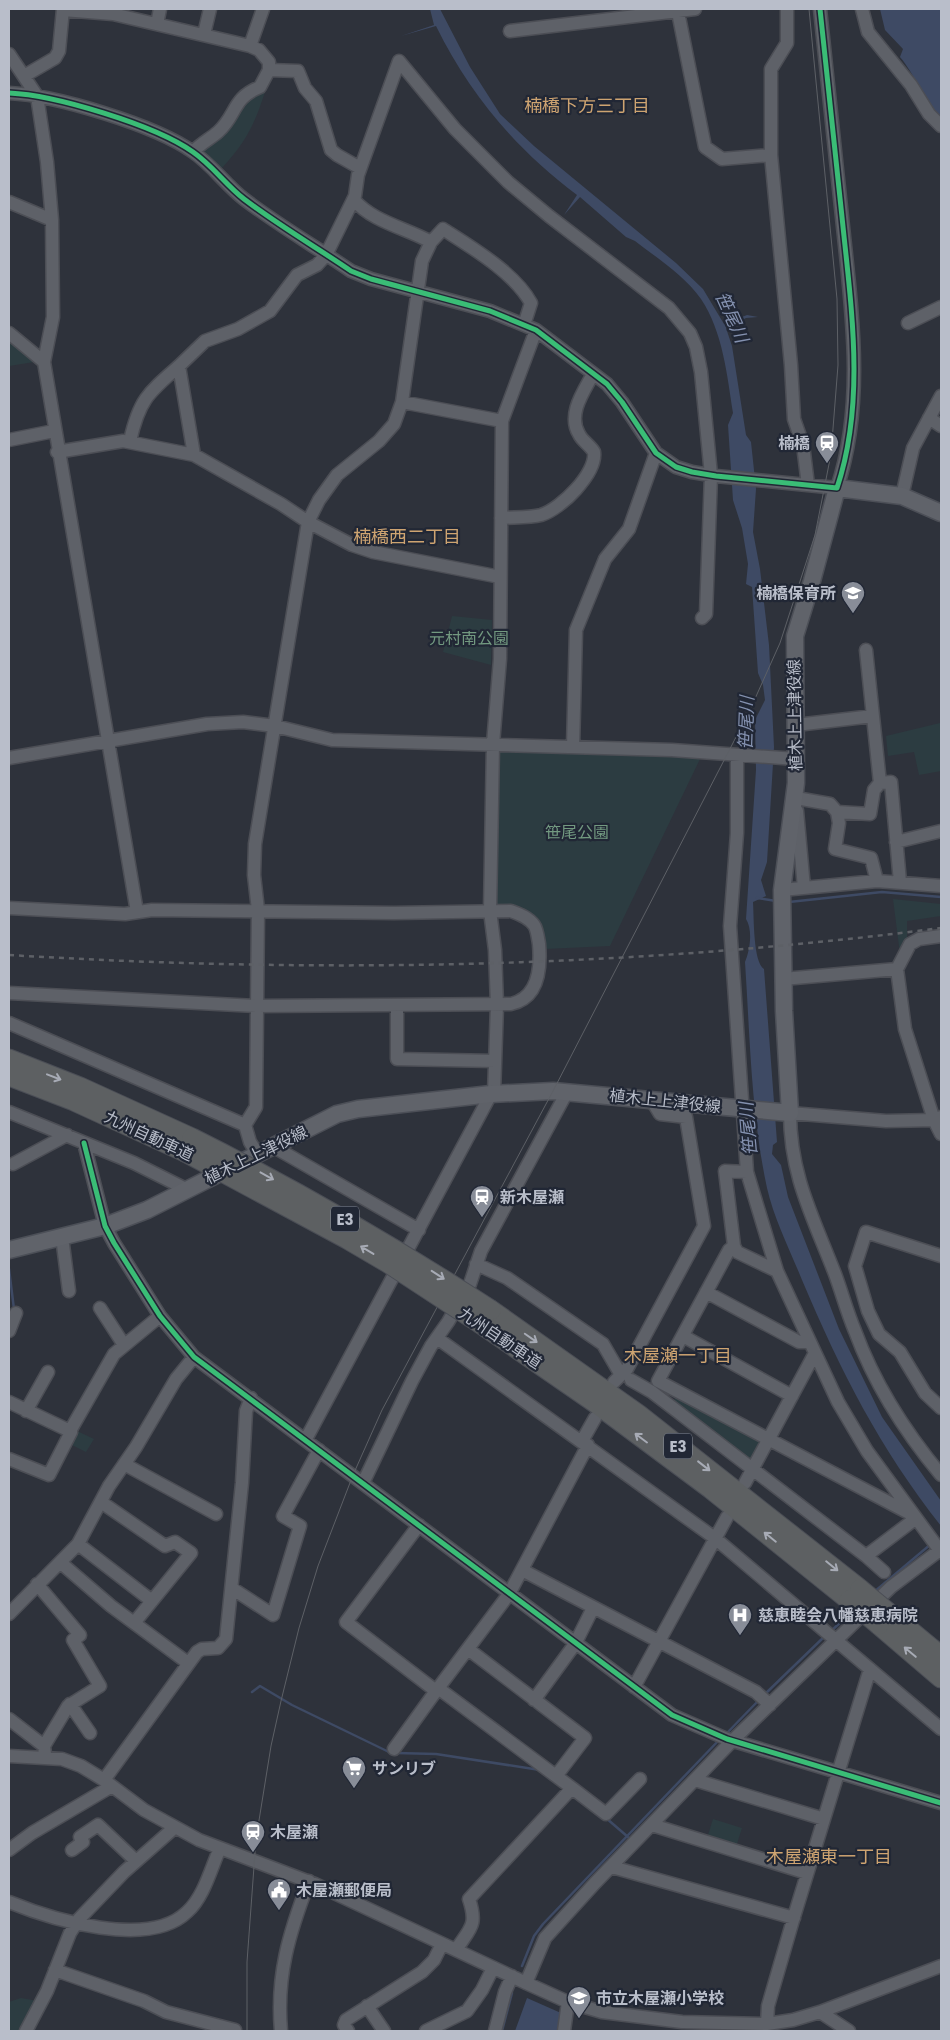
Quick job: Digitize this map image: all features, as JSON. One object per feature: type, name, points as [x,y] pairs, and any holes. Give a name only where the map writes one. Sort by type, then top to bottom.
[{"type":"highway","name":"九州自動車道","points":[[9,1059],[80,1087],[189,1145],[388,1263],[486,1317],[638,1414],[884,1619],[941,1678]]},
{"type":"highway","name":"九州自動車道","points":[[9,1076],[189,1145]]},
{"type":"highway","name":"九州自動車道","points":[[884,1619],[941,1656]]},
{"type":"main road","points":[[837,488],[902,496],[941,513]]},
{"type":"main road","name":"植木上上津役線","points":[[9,1250],[105,1226],[146,1210],[337,1114],[358,1109],[492,1094],[567,1092],[787,1113],[782,890],[796,793],[791,759],[796,725],[794,636],[812,581],[837,488]]},
{"type":"street","points":[[24,76],[55,58],[59,51],[63,9],[113,11],[157,24],[250,46],[264,55],[269,62],[269,70],[260,87],[246,92],[218,132],[202,142],[193,152]]},
{"type":"street","points":[[157,24],[160,9]]},
{"type":"street","points":[[204,34],[210,9]]},
{"type":"street","points":[[250,46],[263,9]]},
{"type":"street","points":[[510,31],[694,9]]},
{"type":"street","points":[[787,9],[787,43],[771,69],[771,155],[792,365],[794,419],[803,445],[804,485]]},
{"type":"street","points":[[9,93],[37,96],[119,118],[193,152],[243,198],[351,271],[371,279],[490,311],[530,328],[607,384],[622,402],[656,452],[676,467],[714,476],[837,488],[845,466],[850,428],[853,339],[820,9]]},
{"type":"street","points":[[862,9],[868,32],[912,85],[929,114],[941,126]]},
{"type":"street","points":[[678,12],[704,147],[722,159],[771,155]]},
{"type":"street","points":[[9,54],[37,96],[48,162],[52,220],[53,317],[44,362],[57,452],[137,912]]},
{"type":"street","points":[[130,441],[140,404],[148,394],[205,341],[238,329],[270,311],[297,274],[317,265],[326,254],[354,200],[360,168],[399,61],[456,129],[508,182],[679,318],[696,347],[714,476],[709,580],[706,614],[702,618]]},
{"type":"street","points":[[269,70],[298,71],[305,88],[316,101],[331,150],[337,156],[360,168]]},
{"type":"street","points":[[354,200],[370,214],[413,232],[431,242]]},
{"type":"street","points":[[9,202],[52,220]]},
{"type":"street","points":[[258,1155],[250,1142],[245,1125],[256,1107],[258,910],[254,874],[255,844],[308,522],[319,500],[337,475],[379,441],[394,424],[402,402],[422,261],[431,242],[443,229],[495,265],[523,290],[531,303],[530,328],[502,421],[500,659],[493,744],[490,912],[495,950],[497,1004],[492,1094],[306,1439]]},
{"type":"street","points":[[908,323],[941,307]]},
{"type":"street","points":[[9,333],[44,362]]},
{"type":"street","points":[[179,366],[194,455]]},
{"type":"street","points":[[501,518],[542,515],[574,492],[593,467],[595,461],[594,452],[579,436],[576,420],[576,403],[593,374]]},
{"type":"street","points":[[902,496],[913,448],[941,396]]},
{"type":"street","points":[[402,402],[502,421]]},
{"type":"street","points":[[929,418],[941,426]]},
{"type":"street","points":[[9,440],[54,432]]},
{"type":"street","points":[[57,452],[130,441],[194,455],[281,504],[308,522],[352,545],[373,552],[500,577]]},
{"type":"street","points":[[573,747],[576,630],[605,559],[629,529],[656,452]]},
{"type":"street","points":[[866,650],[880,783]]},
{"type":"street","points":[[796,725],[873,716]]},
{"type":"street","points":[[9,758],[225,722],[243,722],[275,726],[332,740],[672,750],[739,757],[791,759]]},
{"type":"street","points":[[526,1983],[544,1938],[695,1780],[764,1699],[937,1546],[867,1452],[838,1402],[777,1271],[747,1172],[745,1109],[730,926],[738,833],[739,757]]},
{"type":"street","points":[[837,812],[870,814],[874,790],[880,783],[891,782],[900,882]]},
{"type":"street","points":[[804,888],[796,793],[830,804],[837,812],[839,823],[835,849],[871,858],[878,881]]},
{"type":"street","points":[[896,842],[941,831]]},
{"type":"street","points":[[782,890],[878,881],[941,886]]},
{"type":"street","points":[[9,908],[125,914],[152,910],[394,913],[511,911],[525,916],[535,925],[541,964],[534,985],[521,1002],[497,1004],[257,1006],[9,993]]},
{"type":"street","points":[[941,936],[919,939],[910,944],[897,969],[905,1029],[938,1118],[941,1134]]},
{"type":"street","points":[[783,979],[897,969]]},
{"type":"street","points":[[397,1006],[397,1059],[495,1062]]},
{"type":"street","points":[[9,1023],[245,1125]]},
{"type":"street","points":[[363,1483],[412,1381],[431,1346],[470,1284],[481,1251],[567,1092]]},
{"type":"street","points":[[622,1379],[704,1226],[686,1117],[660,1114],[651,1099]]},
{"type":"street","points":[[9,1112],[134,1162],[186,1189]]},
{"type":"street","points":[[938,1118],[886,1121],[787,1113],[790,1143],[809,1213],[834,1271],[855,1333],[874,1374],[897,1414],[941,1475]]},
{"type":"street","points":[[14,1164],[66,1135]]},
{"type":"street","points":[[84,1143],[105,1226],[160,1316],[194,1357],[306,1439],[509,1594],[672,1715],[729,1740],[941,1804]]},
{"type":"street","points":[[274,1147],[419,1230]]},
{"type":"street","points":[[747,1172],[725,1171],[734,1246],[737,1252],[777,1271]]},
{"type":"street","points":[[941,1256],[866,1232],[855,1266],[868,1311],[880,1334],[900,1352],[924,1393],[941,1408]]},
{"type":"street","points":[[62,1237],[70,1291]]},
{"type":"street","points":[[655,1387],[729,1250],[734,1246]]},
{"type":"street","points":[[476,1264],[507,1278],[603,1344],[622,1379],[655,1387],[769,1439],[913,1516]]},
{"type":"street","points":[[834,1271],[855,1266]]},
{"type":"street","points":[[706,1292],[798,1342],[813,1348]]},
{"type":"street","points":[[100,1308],[124,1345]]},
{"type":"street","points":[[9,1331],[16,1313]]},
{"type":"street","points":[[9,1459],[49,1475],[70,1431],[114,1354],[160,1316]]},
{"type":"street","points":[[683,1336],[792,1396]]},
{"type":"street","points":[[437,1338],[716,1538],[941,1729]]},
{"type":"street","points":[[745,1482],[792,1396],[813,1348]]},
{"type":"street","points":[[9,1614],[78,1544],[101,1502],[176,1379],[194,1357]]},
{"type":"street","points":[[26,1411],[48,1372]]},
{"type":"street","points":[[655,1387],[752,1470],[866,1556],[884,1572]]},
{"type":"street","points":[[9,1850],[108,1783],[188,1663],[202,1649],[218,1648],[226,1639],[233,1589],[246,1411],[251,1398]]},
{"type":"street","points":[[9,1402],[70,1431]]},
{"type":"street","points":[[394,1749],[509,1594],[585,1443],[595,1418]]},
{"type":"street","points":[[233,1589],[273,1615],[300,1526],[283,1516],[320,1450]]},
{"type":"street","points":[[124,1464],[216,1514]]},
{"type":"street","points":[[101,1502],[165,1546],[176,1542],[191,1553],[134,1623]]},
{"type":"street","points":[[866,1556],[913,1516]]},
{"type":"street","points":[[634,1688],[727,1518]]},
{"type":"street","points":[[419,1525],[346,1622],[606,1814],[640,1779]]},
{"type":"street","points":[[78,1544],[152,1601]]},
{"type":"street","points":[[61,1563],[134,1623],[188,1663]]},
{"type":"street","points":[[522,1570],[764,1699]]},
{"type":"street","points":[[37,1584],[80,1635],[73,1640],[100,1686],[70,1704],[45,1752]]},
{"type":"street","points":[[534,1700],[576,1644],[593,1608]]},
{"type":"street","points":[[468,1649],[585,1738],[556,1776]]},
{"type":"street","points":[[760,2027],[870,1669]]},
{"type":"street","points":[[70,1704],[90,1733]]},
{"type":"street","points":[[9,1719],[45,1752],[81,1766],[108,1783],[144,1810],[174,1828],[220,1848],[309,1881],[568,2002],[602,2012],[637,2018],[760,2027],[796,2026],[820,2012],[941,1966]]},
{"type":"street","points":[[9,1756],[45,1752]]},
{"type":"street","points":[[695,1780],[824,1819]]},
{"type":"street","points":[[456,1950],[473,1922],[474,1915],[469,1899],[572,1788]]},
{"type":"street","points":[[72,1850],[83,1842],[80,1837],[98,1825],[136,1861]]},
{"type":"street","points":[[652,1825],[807,1873]]},
{"type":"street","points":[[26,2031],[56,1970],[76,1923],[101,1894],[174,1828]]},
{"type":"street","points":[[9,1902],[42,1914],[76,1923],[107,1928],[142,1929],[174,1923],[195,1904],[220,1848]]},
{"type":"street","points":[[612,1867],[794,1918]]},
{"type":"street","points":[[281,2031],[279,1991],[285,1949],[309,1881]]},
{"type":"street","points":[[348,2031],[344,2025],[346,2020],[429,1966],[442,1944]]},
{"type":"street","points":[[426,2031],[467,2011],[482,1990],[493,1968]]},
{"type":"street","points":[[56,1970],[144,2001],[173,2015],[234,2030]]},
{"type":"street","points":[[495,2031],[505,1992],[512,1976]]},
{"type":"street","points":[[564,2031],[568,2002]]},
{"type":"street","points":[[367,2006],[384,2031]]},
{"type":"street","points":[[820,2012],[849,2031]]},
{"type":"green space","points":[[265,92],[248,133],[221,169],[200,152],[246,98]]},
{"type":"green space","points":[[9,341],[34,362],[9,366]]},
{"type":"green space","name":"元村南公園","points":[[452,616],[492,620],[491,665],[443,652]]},
{"type":"green space","points":[[940,723],[941,771],[919,775],[914,752],[888,756],[886,736]]},
{"type":"green space","name":"笹尾公園","points":[[499,751],[671,755],[700,759],[610,946],[545,949],[540,928],[533,915],[519,908],[497,907]]},
{"type":"green space","points":[[893,899],[941,904],[941,916],[907,921],[907,942],[900,954]]},
{"type":"green space","points":[[677,1395],[762,1441],[750,1463],[673,1402]]},
{"type":"green space","points":[[75,1430],[94,1439],[86,1452],[68,1443]]},
{"type":"green space","points":[[713,1819],[742,1828],[736,1847],[707,1838]]},
{"type":"green space","points":[[21,1998],[38,2001],[22,2031],[9,2031],[9,2002]]},
{"type":"water","points":[[430,9],[440,9],[470,67],[500,114],[534,146],[676,263],[703,289],[724,324],[747,315],[758,317],[746,318],[726,328],[732,346],[746,435],[751,442],[756,489],[753,532],[760,569],[769,645],[774,747],[767,862],[761,880],[766,896],[753,902],[756,949],[760,965],[764,969],[777,1142],[773,1145],[772,1154],[781,1165],[788,1197],[839,1329],[882,1417],[941,1501],[941,1526],[919,1497],[880,1438],[831,1346],[778,1223],[767,1188],[758,1132],[752,1075],[745,962],[750,940],[746,919],[756,770],[755,720],[765,700],[763,685],[758,673],[752,587],[746,584],[748,564],[742,528],[733,500],[728,425],[733,413],[723,354],[714,325],[701,299],[687,283],[635,241],[626,237],[580,197],[564,215],[577,195],[534,159],[496,119],[464,75],[436,26],[401,36],[434,25]]},
{"type":"water","points":[[880,9],[941,9],[941,116],[930,104],[900,57],[903,49],[885,30]]},
{"type":"water","points":[[527,1998],[561,2013],[559,2031],[515,2031]]},
{"type":"waterway","points":[[789,902],[882,892],[941,897]]},
{"type":"waterway","points":[[757,898],[776,901]]},
{"type":"waterway","points":[[9,1269],[14,1309]]},
{"type":"waterway","points":[[874,1592],[931,1544]]},
{"type":"waterway","points":[[831,1631],[851,1613]]},
{"type":"waterway","points":[[764,1695],[825,1636]]},
{"type":"waterway","points":[[252,1692],[260,1686],[292,1705],[391,1753]]},
{"type":"waterway","points":[[726,1734],[759,1700]]},
{"type":"waterway","points":[[522,1966],[534,1936],[543,1924],[720,1739]]},
{"type":"waterway","points":[[396,1753],[436,1754],[540,1770]]},
{"type":"waterway","points":[[606,1818],[628,1837]]},
{"type":"waterway","points":[[502,2031],[512,1993]]},
{"type":"tram line","points":[[247,2031],[247,1962],[256,1839],[271,1746],[281,1701],[299,1628],[318,1566],[353,1475],[382,1410],[553,1091],[749,712],[780,643],[815,535],[831,454],[838,365],[837,299],[809,9]]},
{"type":"railway","points":[[9,955],[243,964],[476,964],[708,952],[941,928]]},
{"type":"cycle path","points":[[9,93],[52,99],[77,105],[155,132],[193,152],[244,199],[351,271],[371,279],[490,311],[536,330],[607,384],[622,402],[656,453],[676,467],[716,476],[837,488],[846,455],[851,421],[854,353],[849,285],[820,9]]},
{"type":"cycle path","points":[[84,1143],[105,1226],[160,1316],[194,1357],[672,1715],[727,1739],[941,1803]]},
{"type":"place","name":"楠橋","points":[[827,464]]},
{"type":"place","name":"楠橋保育所","points":[[853,614]]},
{"type":"place","name":"新木屋瀬","points":[[482,1218]]},
{"type":"place","name":"慈恵睦会八幡慈恵病院","points":[[740,1636]]},
{"type":"place","name":"サンリブ","points":[[354,1789]]},
{"type":"place","name":"木屋瀬","points":[[253,1853]]},
{"type":"place","name":"木屋瀬郵便局","points":[[279,1911]]},
{"type":"place","name":"市立木屋瀬小学校","points":[[579,2019]]},
{"type":"district","name":"楠橋下方三丁目","points":[[587,105]]},
{"type":"district","name":"楠橋西二丁目","points":[[407,536]]},
{"type":"district","name":"木屋瀬一丁目","points":[[678,1355]]},
{"type":"district","name":"木屋瀬東一丁目","points":[[829,1856]]},
{"type":"water label","name":"笹尾川","points":[[732,317]]},
{"type":"water label","name":"笹尾川","points":[[746,723]]},
{"type":"water label","name":"笹尾川","points":[[748,1129]]}]
